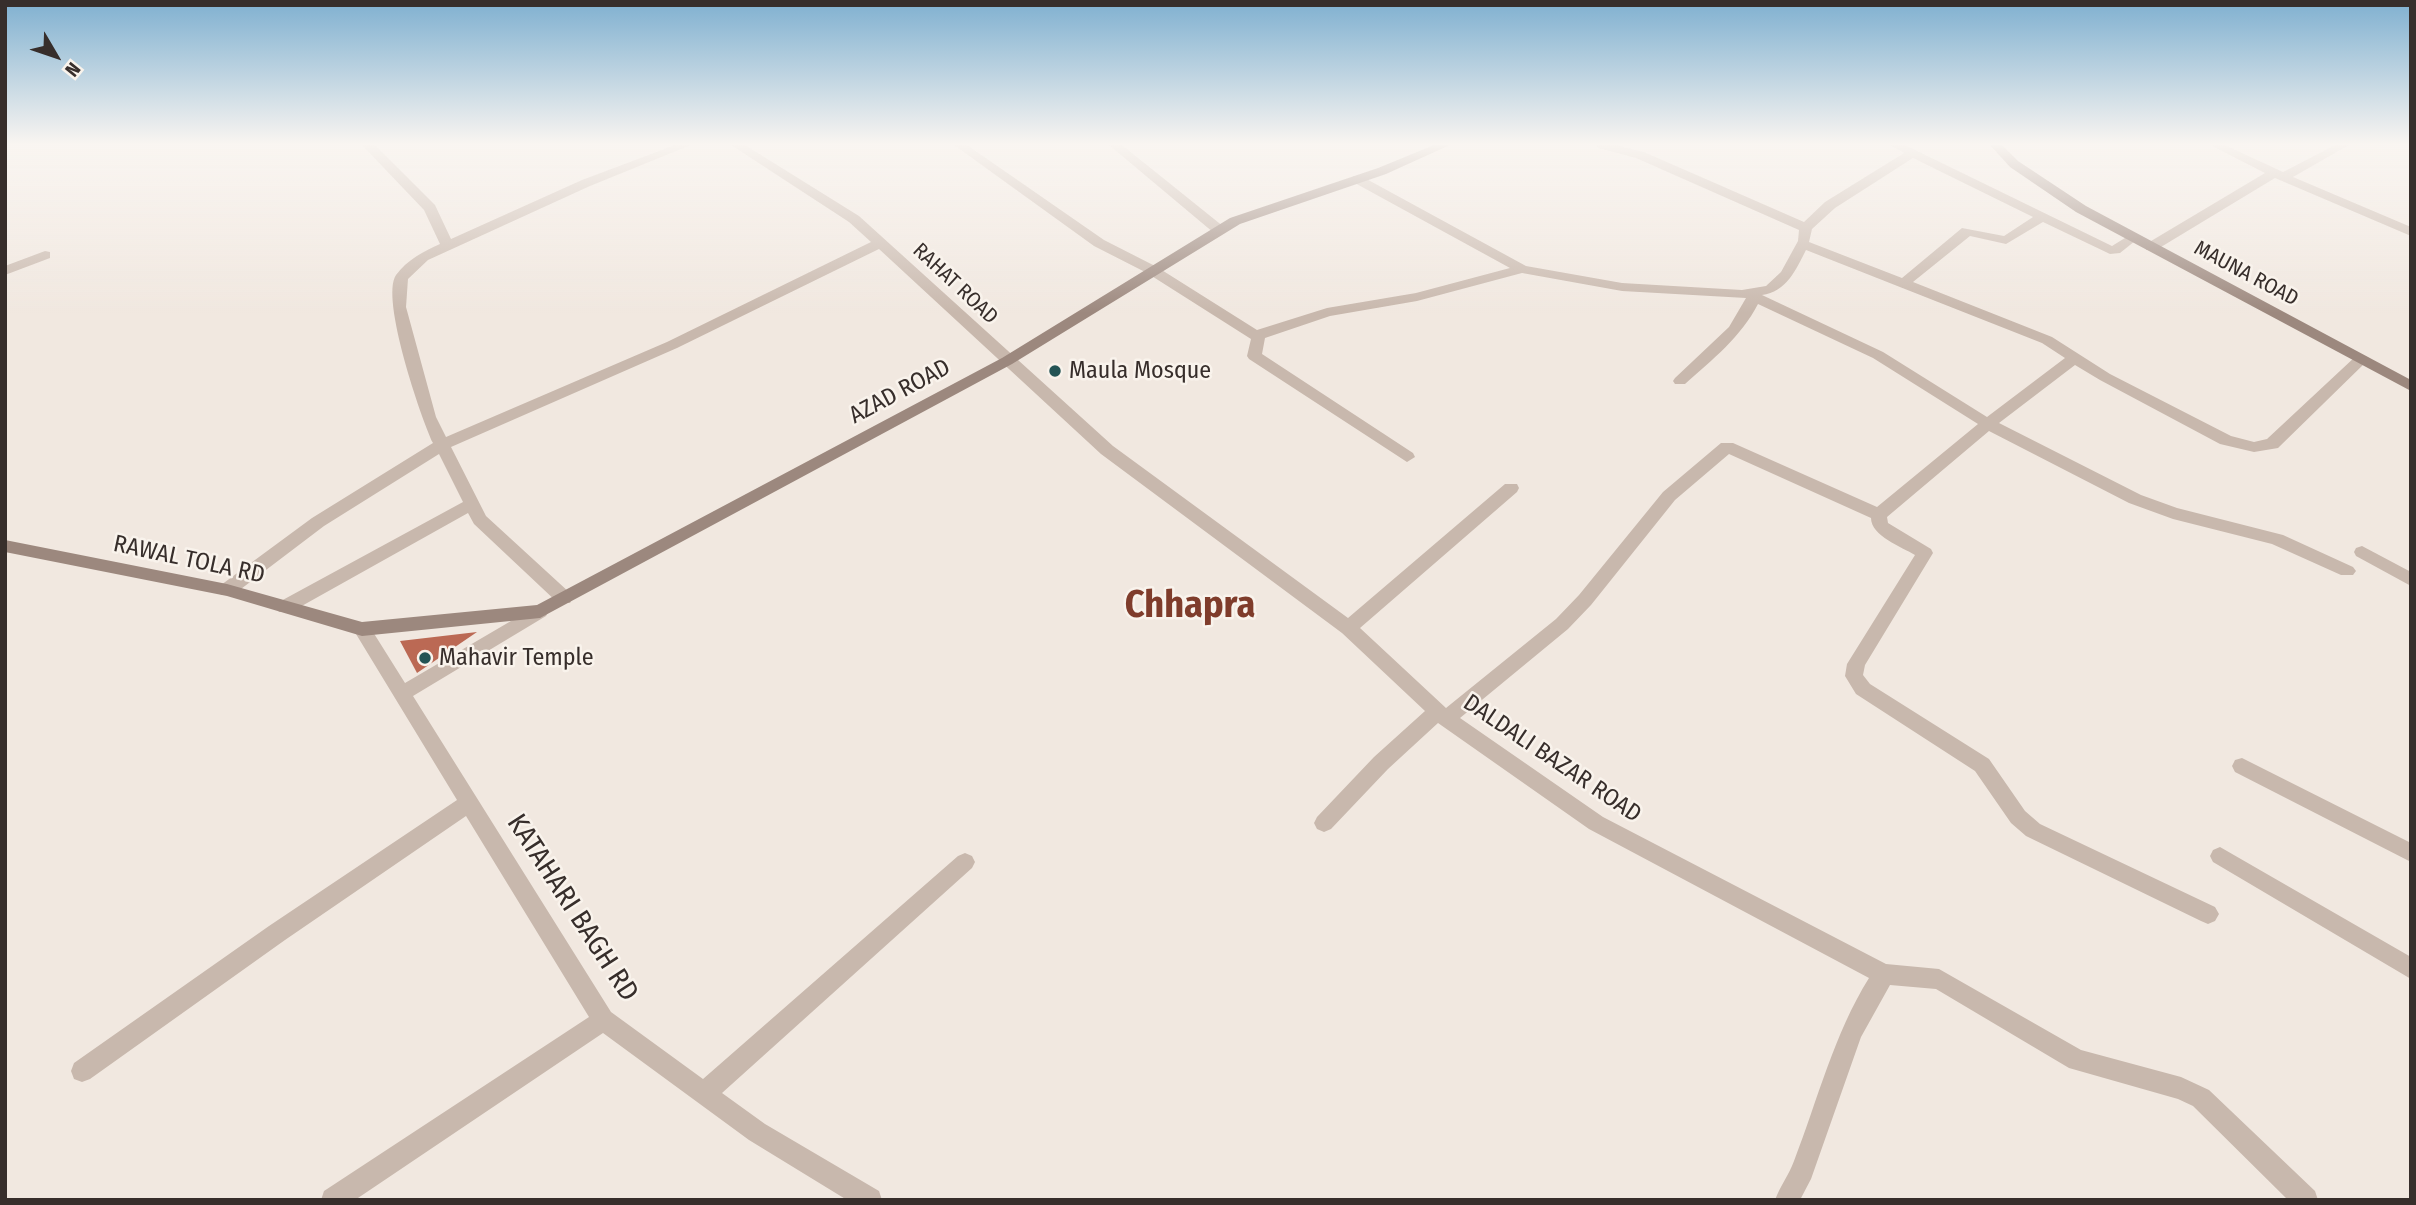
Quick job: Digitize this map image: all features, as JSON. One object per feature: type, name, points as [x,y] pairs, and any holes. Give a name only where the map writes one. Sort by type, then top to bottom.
[{"type":"street","points":[[423,201],[430,208],[448,246]]},
{"type":"street","points":[[546,201],[423,257],[401,278],[399,307],[428,417],[480,520],[564,598]]},
{"type":"street","name":"RAHAT ROAD","points":[[826,201],[854,219],[1007,361]]},
{"type":"street","points":[[1040,201],[1099,243],[1152,271],[1245,331],[1259,335],[1327,312],[1417,297],[1522,270]]},
{"type":"street","points":[[1184,201],[1219,230]]},
{"type":"street","name":"AZAD ROAD","points":[[362,629],[540,611],[1007,361],[1235,221],[1292,201]]},
{"type":"street","points":[[1397,201],[1522,270],[1622,287],[1754,295],[1779,284],[1803,244],[1806,228],[1836,201]]},
{"type":"street","points":[[1745,201],[1806,228]]},
{"type":"street","points":[[2011,201],[2112,250],[2133,237]]},
{"type":"street","name":"MAUNA ROAD","points":[[2069,201],[2411,386]]},
{"type":"street","points":[[2151,247],[2232,201]]},
{"type":"street","points":[[2339,201],[2411,232]]},
{"type":"street","points":[[1903,285],[1967,232],[2006,240],[2043,217]]},
{"type":"street","points":[[227,590],[318,522],[442,446],[672,345],[880,243]]},
{"type":"street","points":[[1803,244],[2028,332],[2205,430],[2226,440],[2254,447],[2272,444],[2361,359]]},
{"type":"street","points":[[5,271],[45,255]]},
{"type":"street","points":[[1680,381],[1738,326],[1754,295]]},
{"type":"street","points":[[1754,295],[1878,355],[1988,424],[2144,503],[2277,539],[2347,571]]},
{"type":"street","points":[[1259,335],[1254,356],[1407,457]]},
{"type":"street","points":[[2076,357],[1988,424],[1880,515],[1879,524],[1882,527],[1925,553],[1853,671],[1863,689],[1982,765],[2018,817],[2033,830],[2208,914]]},
{"type":"street","name":"DALDALI BAZAR ROAD","points":[[1007,361],[1107,450],[1348,628],[1442,715],[1596,823],[1884,974],[1939,979],[2077,1060],[2181,1088],[2200,1098],[2306,1200]]},
{"type":"street","points":[[1324,823],[1381,763],[1562,624],[1585,600],[1669,496],[1727,447],[1880,515]]},
{"type":"street","points":[[1348,628],[1511,488]]},
{"type":"street","points":[[285,607],[472,504]]},
{"type":"street","name":"RAWAL TOLA RD","points":[[5,547],[227,590],[362,629]]},
{"type":"street","points":[[2362,552],[2411,580]]},
{"type":"street","points":[[402,694],[540,611]]},
{"type":"street","name":"KATAHARI BAGH RD","points":[[362,629],[603,1020],[757,1132],[870,1200]]},
{"type":"street","points":[[2242,766],[2411,853]]},
{"type":"street","points":[[82,1071],[277,933],[469,803]]},
{"type":"street","points":[[2220,856],[2411,969]]},
{"type":"street","points":[[705,1093],[965,863]]},
{"type":"street","points":[[1787,1200],[1803,1171],[1861,1011],[1884,974]]},
{"type":"street","points":[[333,1200],[603,1020]]},
{"type":"building","name":"Mahavir Temple","points":[[477,632],[417,673],[400,641]]},
{"type":"place","name":"Maula Mosque","points":[[1055,371]]},
{"type":"place","name":"Mahavir Temple","points":[[425,658]]},
{"type":"district","name":"Chhapra","points":[[1190,606]]}]
